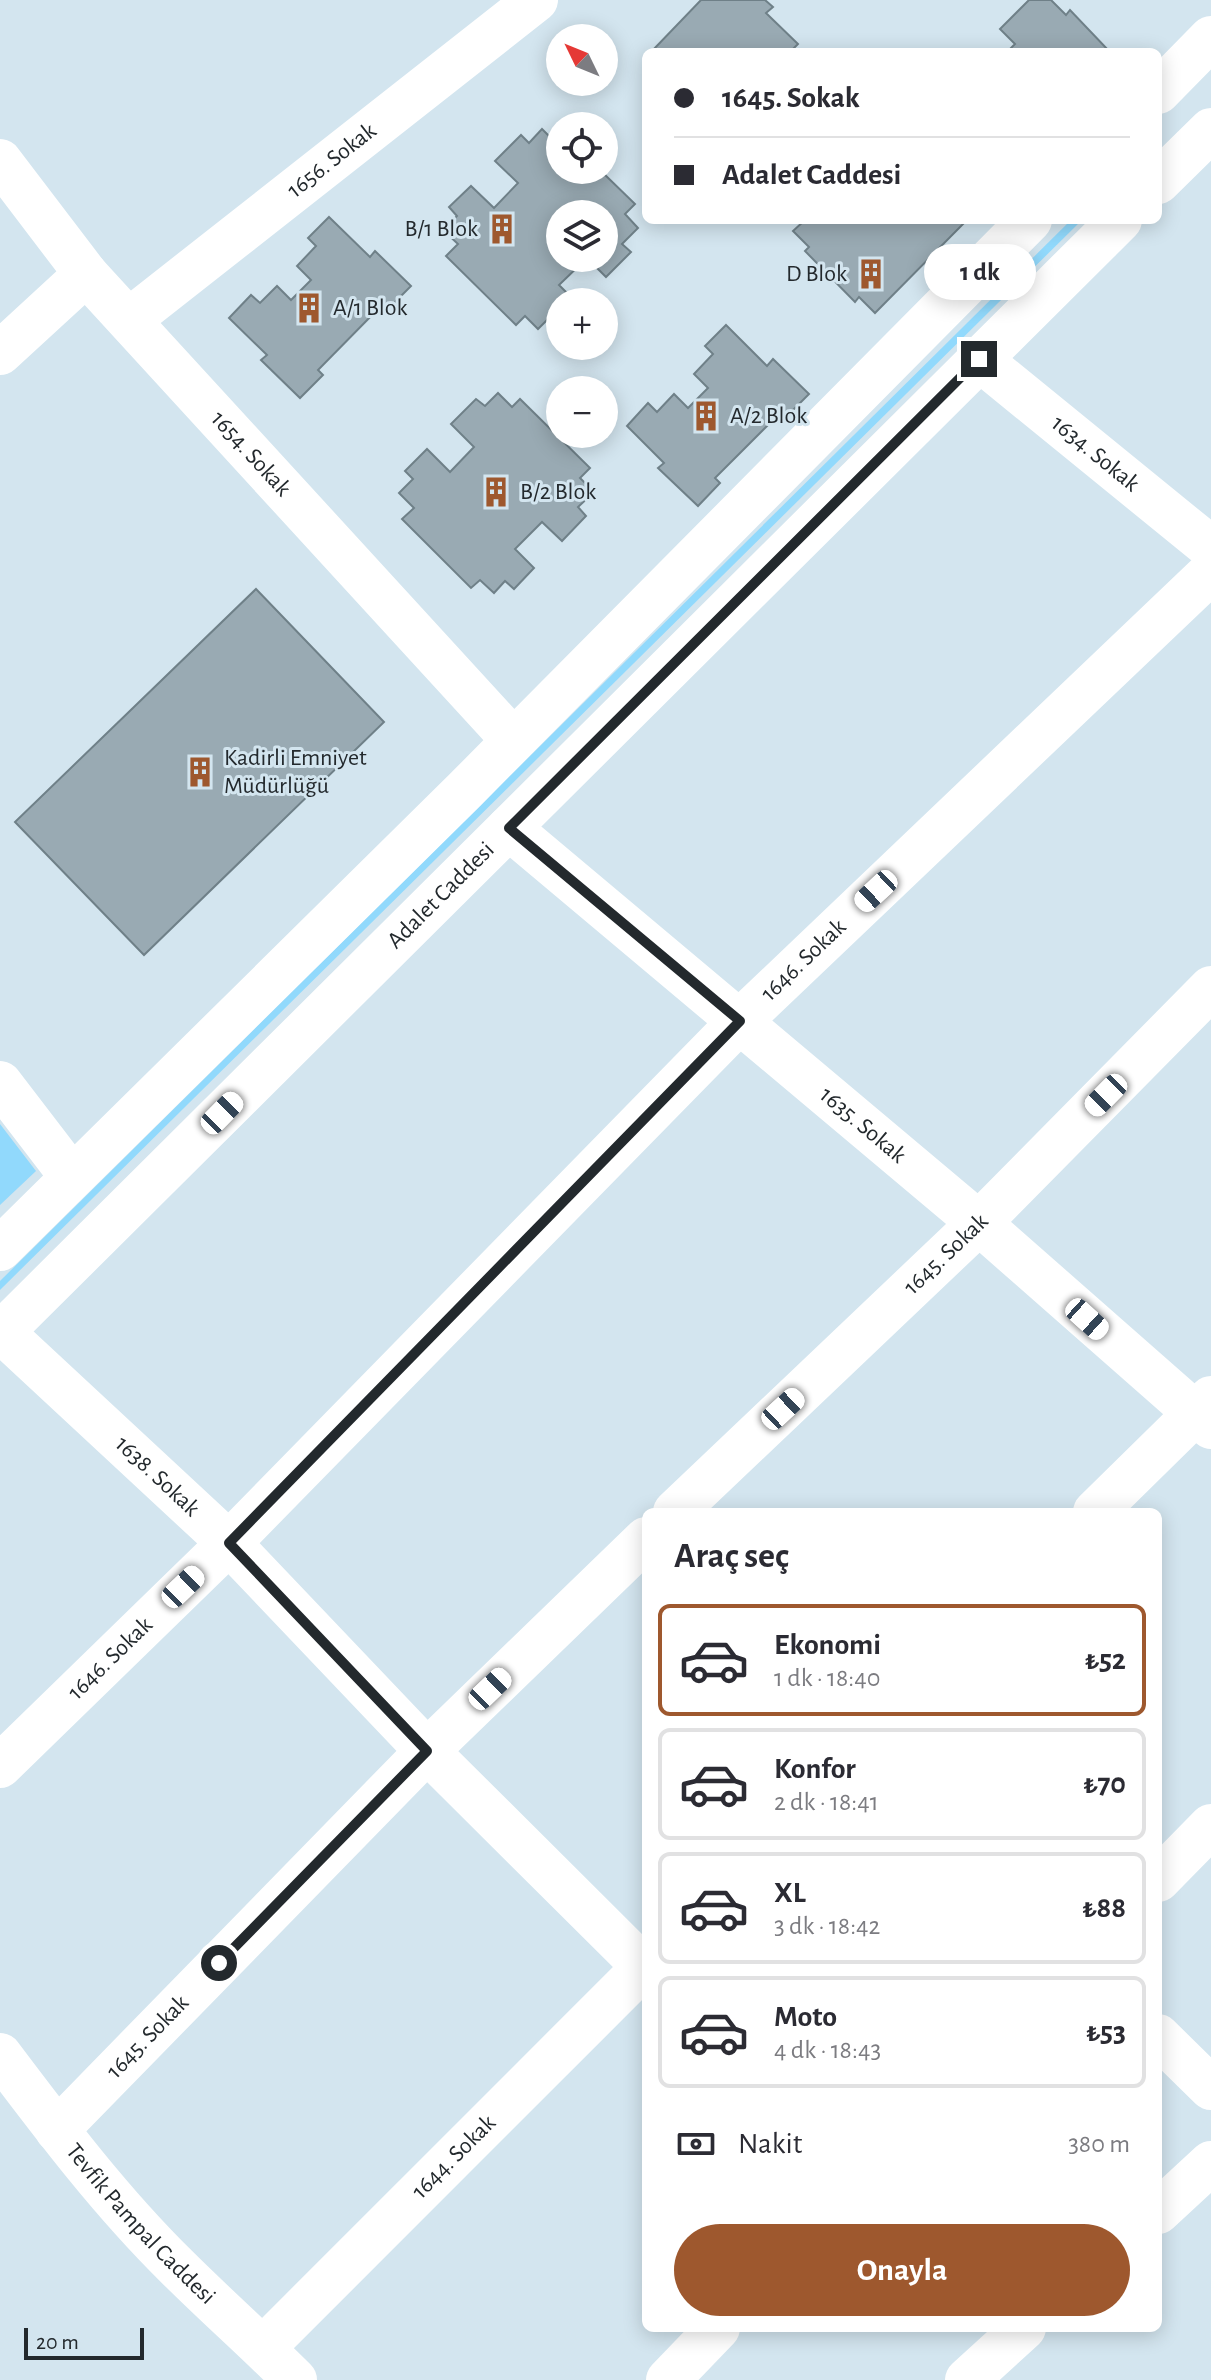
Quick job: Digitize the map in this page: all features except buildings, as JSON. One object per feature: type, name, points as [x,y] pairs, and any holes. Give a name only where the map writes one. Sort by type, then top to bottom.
[{"type":"street","name":"1656. Sokak","points":[[129,320],[536,0]]},
{"type":"street","points":[[1162,88],[1211,38]]},
{"type":"street","points":[[1162,178],[1211,130]]},
{"type":"street","name":"1654. Sokak","points":[[0,161],[86,274],[513,740]]},
{"type":"street","points":[[0,1249],[464,791],[1026,224]]},
{"type":"street","name":"Adalet Caddesi","points":[[1,1333],[1116,224]]},
{"type":"street","points":[[0,353],[86,274]]},
{"type":"street","name":"1634. Sokak","points":[[979,359],[1211,548]]},
{"type":"street","name":"1646. Sokak","points":[[0,1766],[229,1543],[740,1021],[1211,572]]},
{"type":"street","name":"1635. Sokak","points":[[509,828],[1206,1413]]},
{"type":"street","name":"1645. Sokak","points":[[679,1508],[979,1223],[1211,988]]},
{"type":"street","points":[[0,1083],[72,1177]]},
{"type":"street","name":"1638. Sokak","points":[[1,1333],[229,1543],[427,1751],[642,1964]]},
{"type":"street","points":[[1099,1508],[1206,1413]]},
{"type":"street","name":"1645. Sokak","points":[[57,2130],[427,1751],[642,1543]]},
{"type":"street","points":[[1162,1876],[1211,1826]]},
{"type":"street","name":"1644. Sokak","points":[[284,2371],[642,1970]]},
{"type":"street","points":[[1162,2040],[1211,2088]]},
{"type":"street","name":"Tevfik Pampal Caddesi","points":[[0,2055],[123,2209],[175,2265],[284,2371]]},
{"type":"street","points":[[1162,2208],[1211,2163]]},
{"type":"street","points":[[668,2380],[714,2332]]},
{"type":"street","points":[[967,2380],[1017,2332]]},
{"type":"shaded area","points":[[1067,224],[1078,224],[0,1290],[0,1281]]},
{"type":"shaded area","points":[[0,1124],[36,1171],[0,1205]]},
{"type":"place","name":"B/1 Blok","points":[[502,229]]},
{"type":"place","name":"D Blok","points":[[871,274]]},
{"type":"place","name":"A/1 Blok","points":[[309,308]]},
{"type":"place","name":"A/2 Blok","points":[[706,416]]},
{"type":"place","name":"B/2 Blok","points":[[496,492]]},
{"type":"place","name":"Kadirli Emniyet Müdürlüğü","points":[[200,772]]},
{"type":"route","points":[[219,1963],[427,1751],[229,1543],[740,1021],[509,828],[979,359]]}]
